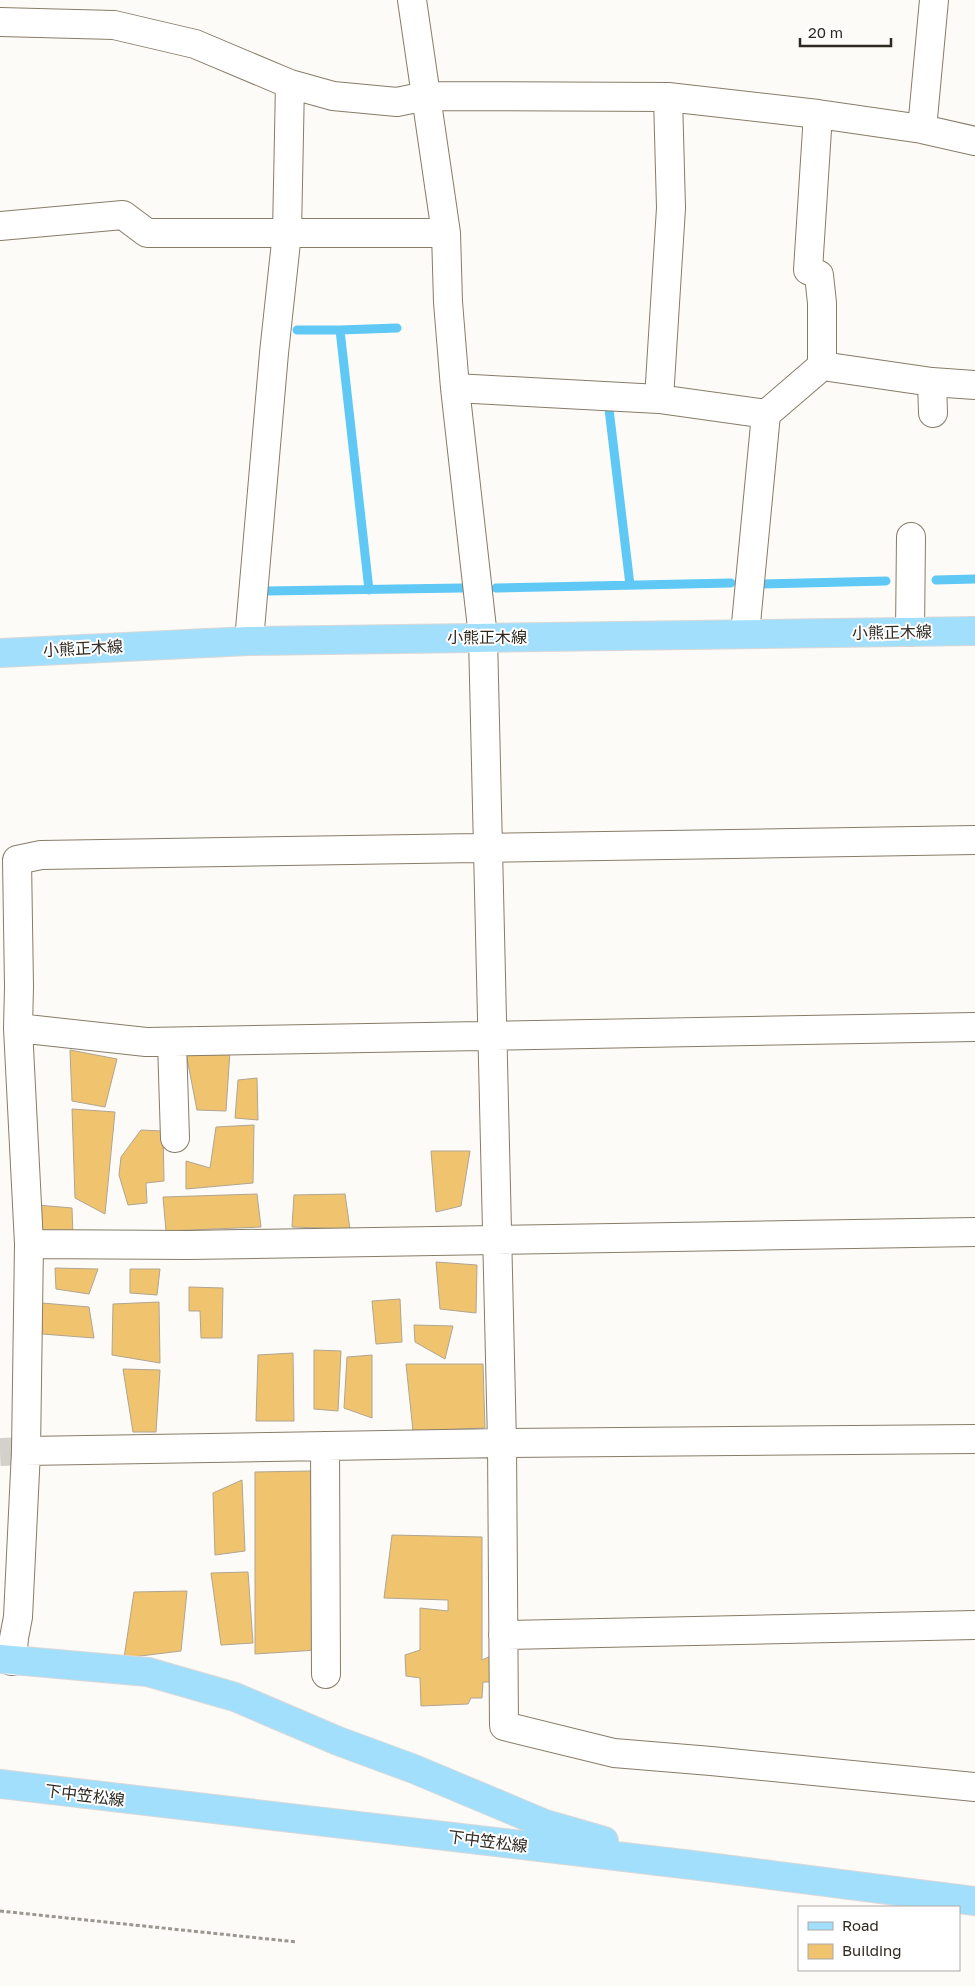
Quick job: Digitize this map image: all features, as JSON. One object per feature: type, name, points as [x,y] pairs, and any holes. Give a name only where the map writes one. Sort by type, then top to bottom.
[{"type":"main road","name":"小熊正木線","points":[[0,652],[249,640],[975,631]]},
{"type":"main road","points":[[6,1660],[148,1672],[235,1697],[338,1741],[414,1769],[545,1824],[692,1865]]},
{"type":"main road","name":"下中笠松線","points":[[0,1784],[692,1865],[975,1901]]},
{"type":"street","points":[[412,0],[446,233],[448,302],[455,388],[483,637],[502,1443],[504,1726],[614,1753],[975,1787]]},
{"type":"street","points":[[922,129],[934,0]]},
{"type":"street","points":[[0,22],[114,25],[195,44],[290,84],[333,96],[397,102],[426,96],[668,97],[818,114],[922,129],[975,141]]},
{"type":"street","points":[[249,640],[286,233],[290,84]]},
{"type":"street","points":[[659,399],[671,208],[668,97]]},
{"type":"street","points":[[818,114],[808,270],[819,275],[822,303],[822,366]]},
{"type":"street","points":[[0,226],[123,215],[147,233],[446,233]]},
{"type":"street","points":[[745,634],[766,414],[822,366],[932,382],[975,385]]},
{"type":"street","points":[[932,382],[933,413]]},
{"type":"street","points":[[455,388],[659,399],[766,414]]},
{"type":"street","points":[[910,632],[911,537]]},
{"type":"street","points":[[6,1660],[14,1638],[18,1617],[26,1451],[29,1244],[18,1028],[19,987],[8,857],[975,840]]},
{"type":"street","points":[[18,1028],[146,1042],[172,1042],[975,1027]]},
{"type":"street","points":[[172,1042],[175,1138]]},
{"type":"street","points":[[29,1244],[188,1245],[975,1232]]},
{"type":"street","points":[[26,1451],[502,1443],[975,1439]]},
{"type":"street","points":[[325,1446],[326,1674]]},
{"type":"street","points":[[504,1635],[975,1625]]},
{"type":"path","points":[[0,1911],[297,1942]]},
{"type":"building","points":[[70,1050],[117,1059],[105,1107],[72,1101]]},
{"type":"building","points":[[230,1051],[226,1111],[197,1110],[186,1053]]},
{"type":"building","points":[[257,1078],[258,1120],[235,1118],[238,1080]]},
{"type":"building","points":[[72,1109],[115,1112],[105,1214],[75,1198]]},
{"type":"building","points":[[254,1125],[253,1183],[186,1189],[186,1161],[210,1168],[216,1127]]},
{"type":"building","points":[[141,1130],[163,1131],[164,1181],[146,1183],[147,1203],[128,1205],[119,1175],[121,1157]]},
{"type":"building","points":[[431,1151],[470,1151],[461,1206],[436,1212]]},
{"type":"building","points":[[257,1194],[261,1227],[166,1231],[163,1197]]},
{"type":"building","points":[[345,1194],[350,1229],[292,1227],[294,1195]]},
{"type":"building","points":[[37,1205],[72,1208],[73,1236],[39,1233]]},
{"type":"building","points":[[436,1262],[477,1265],[476,1313],[440,1309]]},
{"type":"building","points":[[55,1268],[98,1269],[89,1294],[56,1289]]},
{"type":"building","points":[[130,1269],[160,1269],[157,1295],[130,1293]]},
{"type":"building","points":[[189,1287],[223,1288],[222,1338],[201,1338],[200,1311],[189,1311]]},
{"type":"building","points":[[400,1299],[402,1342],[376,1344],[372,1301]]},
{"type":"building","points":[[159,1302],[160,1363],[112,1355],[113,1304]]},
{"type":"building","points":[[42,1303],[89,1307],[94,1338],[42,1334]]},
{"type":"building","points":[[414,1325],[453,1326],[445,1359],[415,1342]]},
{"type":"building","points":[[314,1350],[341,1351],[338,1411],[314,1409]]},
{"type":"building","points":[[293,1353],[294,1421],[256,1421],[258,1355]]},
{"type":"building","points":[[372,1355],[372,1418],[344,1408],[347,1357]]},
{"type":"building","points":[[406,1364],[483,1364],[485,1428],[413,1431]]},
{"type":"building","points":[[123,1369],[160,1370],[156,1432],[133,1432]]},
{"type":"building","points":[[311,1471],[317,1650],[255,1654],[255,1472]]},
{"type":"building","points":[[242,1480],[245,1551],[215,1555],[213,1493]]},
{"type":"building","points":[[392,1535],[482,1537],[482,1660],[491,1656],[490,1682],[483,1682],[482,1698],[471,1698],[468,1704],[421,1706],[420,1678],[406,1676],[405,1655],[420,1650],[420,1608],[448,1611],[448,1600],[384,1598]]},
{"type":"building","points":[[248,1572],[253,1643],[221,1645],[211,1573]]},
{"type":"building","points":[[187,1591],[181,1651],[124,1658],[134,1592]]},
{"type":"waterway","points":[[369,590],[340,330],[397,328]]},
{"type":"waterway","points":[[297,330],[340,330]]},
{"type":"waterway","points":[[609,409],[630,585]]},
{"type":"waterway","points":[[936,580],[975,579]]},
{"type":"waterway","points":[[761,584],[886,581]]},
{"type":"waterway","points":[[496,588],[731,583]]},
{"type":"waterway","points":[[266,591],[462,588]]},
{"type":"tunnel","points":[[0,1452],[26,1451]]}]
